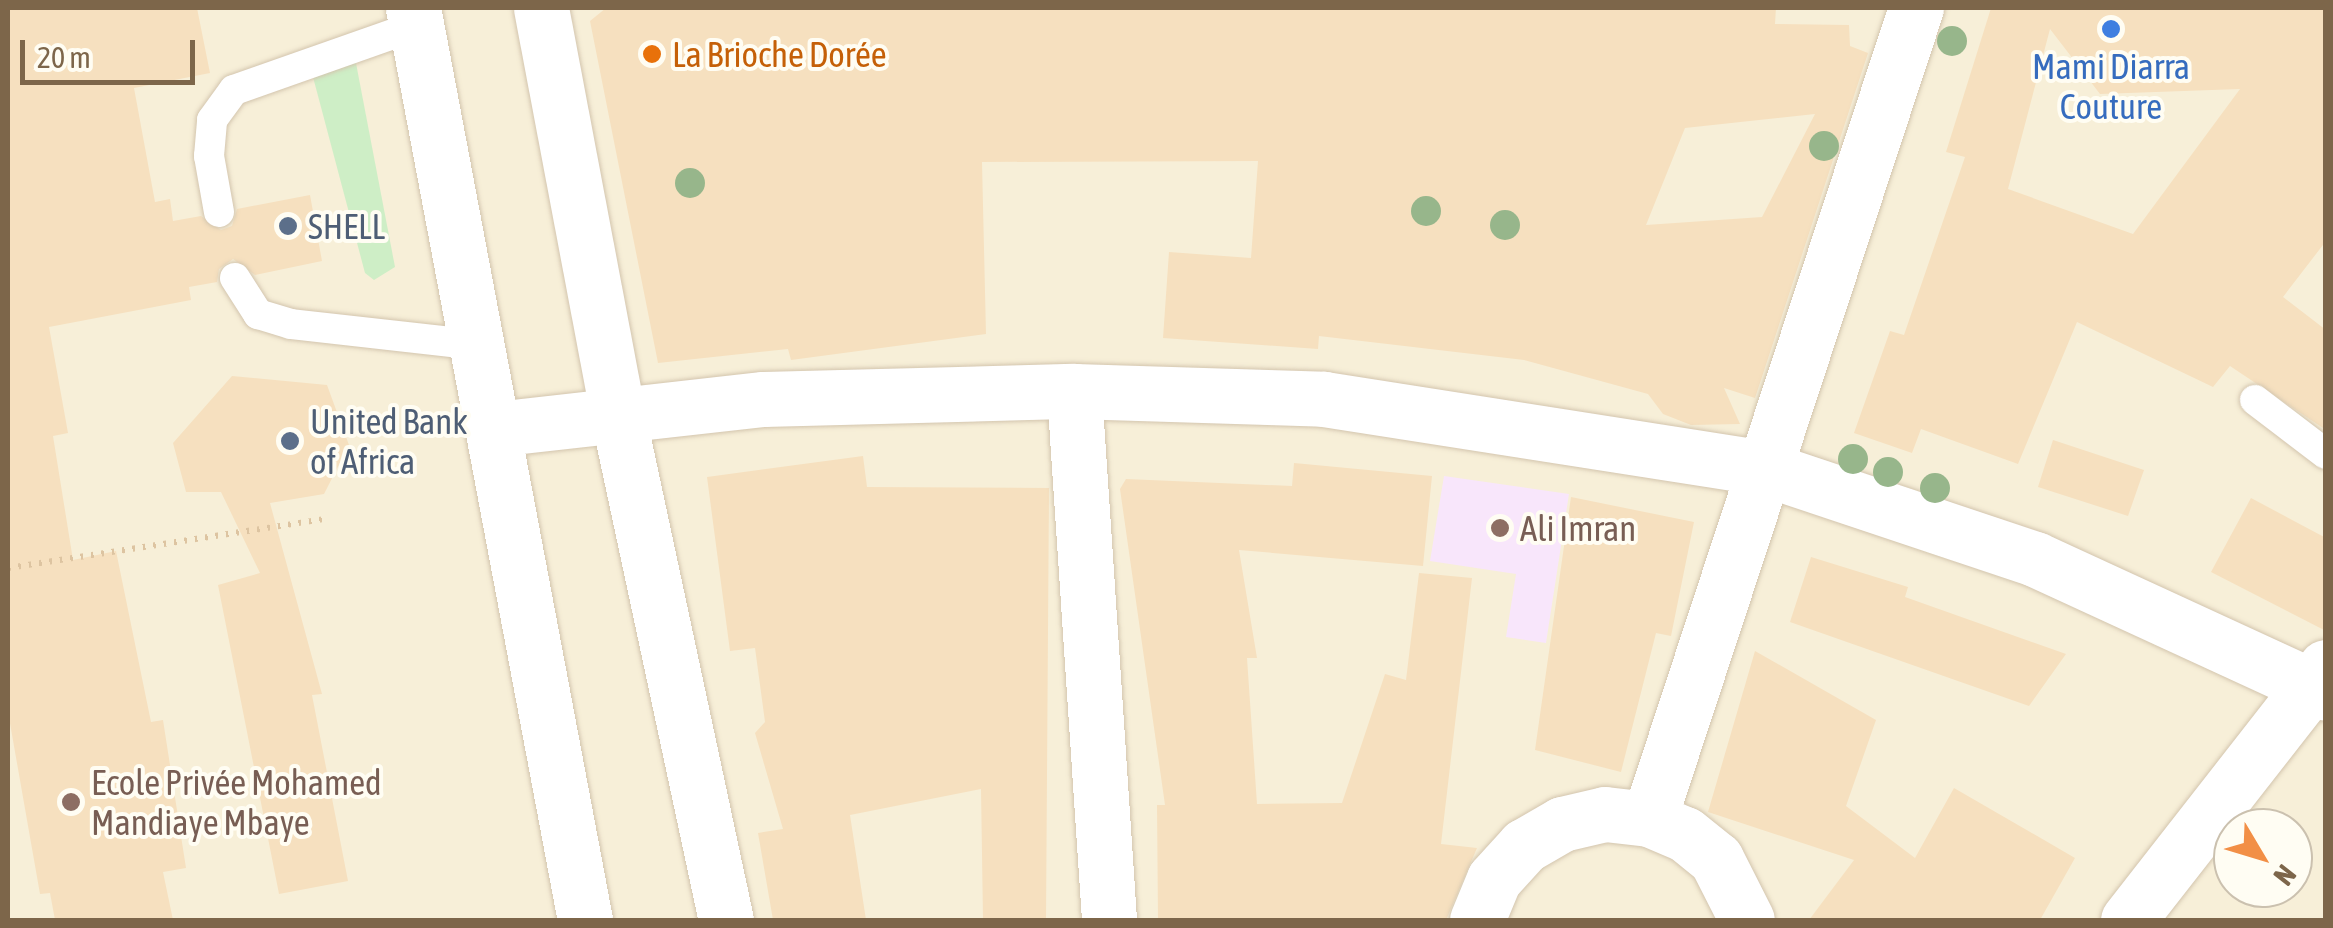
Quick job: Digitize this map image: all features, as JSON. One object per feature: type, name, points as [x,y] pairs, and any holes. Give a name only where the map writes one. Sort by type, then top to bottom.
[{"type":"street","points":[[541,8],[618,416],[726,920]]},
{"type":"street","points":[[1649,818],[1916,8]]},
{"type":"street","points":[[414,17],[495,429],[584,920]]},
{"type":"street","points":[[1074,391],[1109,920]]},
{"type":"street","points":[[495,429],[763,399],[1074,391],[1324,399],[1764,468],[2035,559],[2321,681],[2128,920]]},
{"type":"street","points":[[1477,920],[1494,879],[1524,846],[1562,824],[1591,818],[1649,818],[1685,834],[1716,859],[1748,920]]},
{"type":"lane","points":[[219,212],[209,156],[212,120],[234,90],[414,17]]},
{"type":"lane","points":[[235,278],[258,314],[291,324],[479,346]]},
{"type":"lane","points":[[2255,400],[2326,454]]},
{"type":"path","points":[[8,568],[325,518]]},
{"type":"shaded area","points":[[8,8],[2325,8],[2325,920],[8,920]]},
{"type":"shaded area","name":"Ali Imran","points":[[1444,476],[1569,494],[1546,643],[1506,637],[1516,574],[1430,561]]},
{"type":"green space","points":[[355,58],[395,267],[374,280],[365,273],[313,77]]},
{"type":"building","points":[[8,8],[197,8],[210,73],[134,88],[155,202],[170,199],[173,221],[201,216],[221,230],[232,226],[237,209],[310,195],[322,261],[255,275],[233,259],[219,269],[217,282],[189,287],[191,300],[49,327],[68,433],[53,436],[73,560],[116,551],[151,722],[163,720],[186,868],[163,872],[173,920],[55,920],[50,893],[40,894],[8,712]]},
{"type":"building","points":[[606,8],[1776,8],[1775,24],[1849,25],[1850,46],[1868,53],[1755,398],[1724,388],[1740,424],[1691,425],[1663,414],[1648,394],[1524,360],[1319,336],[1318,349],[1163,338],[1169,252],[1251,258],[1258,161],[982,162],[986,334],[791,360],[788,349],[658,363],[590,21]],"holes":[[[1815,114],[1762,217],[1646,225],[1685,128]]]},
{"type":"building","points":[[1991,8],[2326,8],[2326,241],[2283,297],[2326,330],[2326,430],[2230,366],[2213,387],[2077,322],[2018,464],[1921,429],[1912,453],[1854,433],[1890,331],[1904,335],[1965,157],[1946,152]],"holes":[[[2050,29],[2100,94],[2240,89],[2133,234],[2008,189]]]},
{"type":"building","points":[[232,376],[327,385],[349,445],[324,494],[270,503],[322,694],[312,695],[348,881],[279,894],[218,585],[260,573],[221,492],[186,492],[173,443]]},
{"type":"building","points":[[2053,440],[2144,470],[2128,516],[2038,487]]},
{"type":"building","points":[[863,456],[867,487],[1049,488],[1046,920],[983,920],[981,789],[850,815],[866,920],[773,920],[758,833],[783,829],[755,733],[765,722],[755,648],[730,651],[707,477]]},
{"type":"building","points":[[1294,463],[1432,476],[1423,566],[1239,550],[1257,658],[1247,658],[1257,804],[1342,803],[1385,674],[1406,680],[1419,573],[1472,578],[1441,844],[1477,848],[1446,920],[1158,920],[1157,805],[1165,805],[1120,489],[1126,479],[1292,486]]},
{"type":"building","points":[[1571,497],[1694,522],[1671,636],[1656,633],[1621,772],[1535,750]]},
{"type":"building","points":[[2251,498],[2326,538],[2326,631],[2211,572]]},
{"type":"building","points":[[1811,557],[1908,587],[1905,597],[2066,654],[2029,706],[1790,622]]},
{"type":"building","points":[[1755,651],[1876,720],[1846,806],[1915,858],[1954,788],[2075,858],[2040,920],[1809,920],[1854,860],[1708,812]]},
{"type":"place","name":"Mami Diarra Couture","points":[[2111,29]]},
{"type":"place","name":"La Brioche Dorée","points":[[652,54]]},
{"type":"place","name":"SHELL","points":[[288,226]]},
{"type":"place","name":"United Bank of Africa","points":[[290,441]]},
{"type":"place","name":"Ali Imran","points":[[1500,528]]},
{"type":"place","name":"Ecole Privée Mohamed Mandiaye Mbaye","points":[[71,802]]}]
